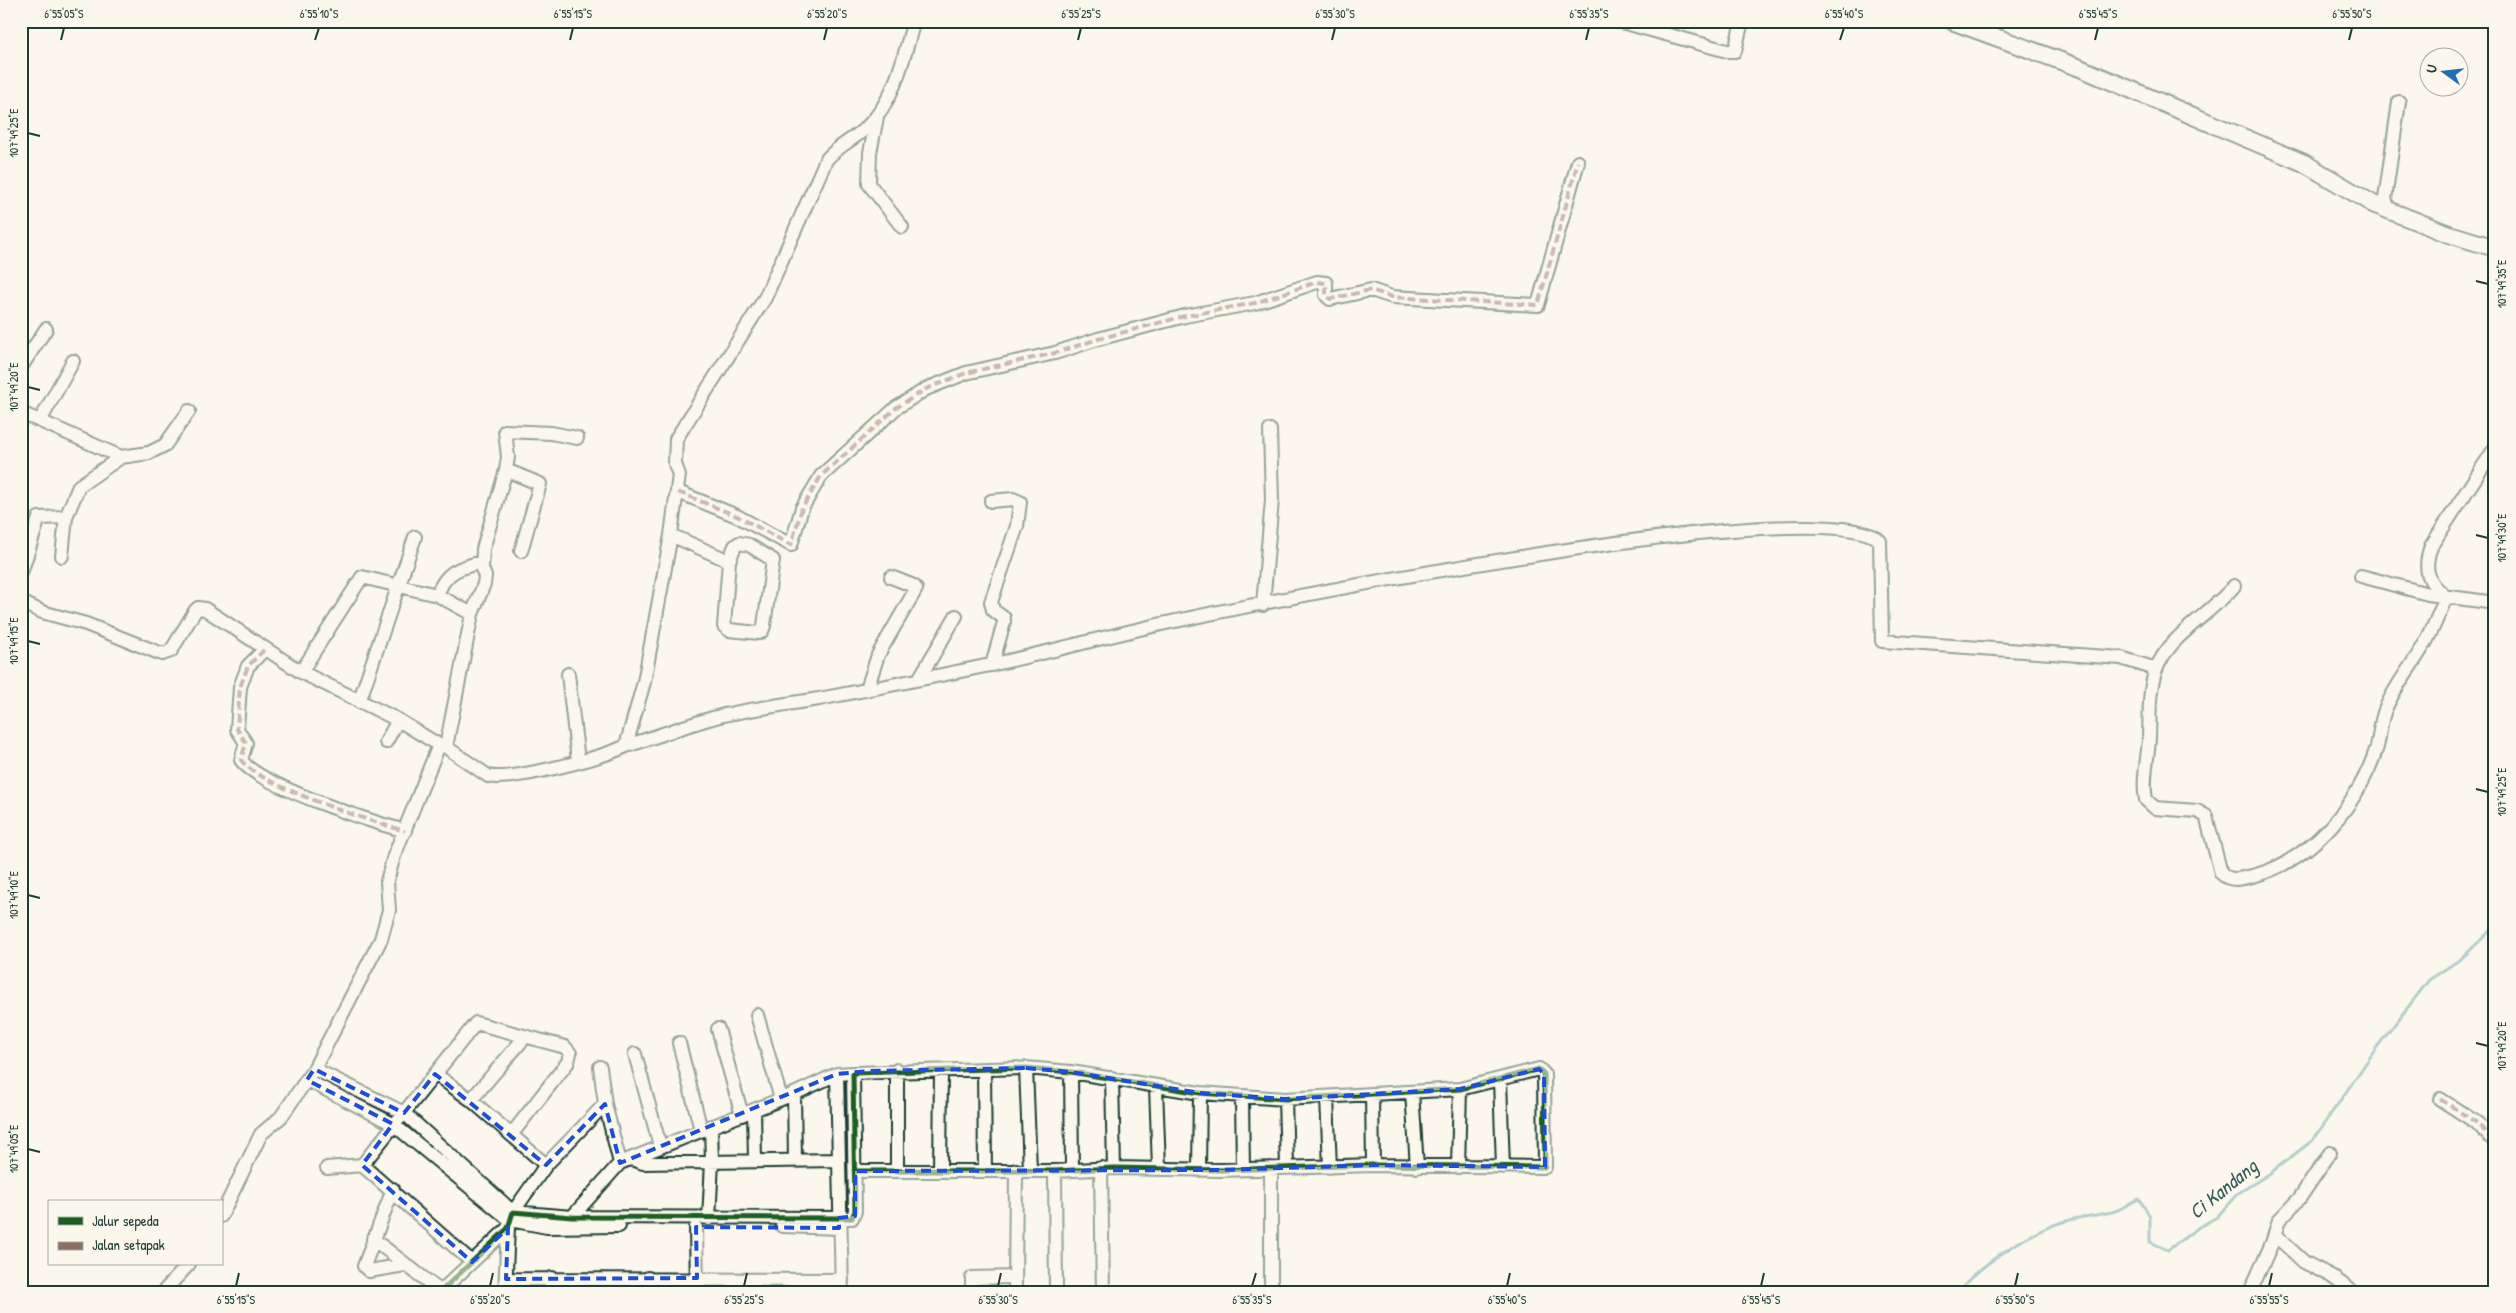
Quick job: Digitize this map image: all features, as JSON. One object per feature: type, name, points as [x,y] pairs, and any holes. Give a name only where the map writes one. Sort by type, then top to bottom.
[{"type":"main road","points":[[1952,21],[2080,68],[2286,155],[2304,163],[2373,204],[2446,232],[2495,248]]},
{"type":"street","points":[[626,746],[644,682],[672,535],[679,476],[675,464],[674,449],[681,428],[765,298],[826,160],[832,153],[857,137],[877,117],[892,91],[914,21]]},
{"type":"street","points":[[1618,21],[1727,51],[1735,51],[1742,21]]},
{"type":"street","points":[[2390,211],[2385,199],[2399,102]]},
{"type":"street","points":[[877,117],[870,153],[869,184],[902,227]]},
{"type":"street","points":[[678,492],[743,519],[791,545],[802,508],[821,476],[831,465],[896,408],[926,389],[966,373],[1055,353],[1098,339],[1185,316],[1255,303],[1317,282],[1326,283],[1326,296],[1330,299],[1371,290],[1392,297],[1538,305],[1540,304],[1578,162]]},
{"type":"street","points":[[21,367],[46,329]]},
{"type":"street","points":[[40,421],[73,361]]},
{"type":"street","points":[[62,556],[66,516],[79,486],[121,458],[149,453],[165,445],[189,411]]},
{"type":"street","points":[[21,413],[121,458]]},
{"type":"street","points":[[1263,605],[1272,500],[1270,430]]},
{"type":"street","points":[[222,1214],[261,1134],[281,1117],[314,1069],[381,939],[389,910],[388,881],[394,856],[424,779],[443,746],[472,614],[484,584],[483,549],[506,470],[508,456],[505,431],[551,433],[577,438]]},
{"type":"street","points":[[2446,597],[2437,590],[2429,579],[2426,571],[2427,558],[2432,546],[2495,448]]},
{"type":"street","points":[[506,470],[540,484],[521,551]]},
{"type":"street","points":[[991,501],[1013,499],[1020,502],[1017,526],[991,602],[993,610],[1004,618],[992,665]]},
{"type":"street","points":[[21,573],[39,518],[66,516]]},
{"type":"street","points":[[21,602],[42,612],[86,624],[162,654],[171,651],[195,611],[202,608],[238,629],[264,650],[301,672],[398,720],[443,746],[488,776],[496,778],[531,773],[722,716],[992,665],[1173,621],[1263,605],[1419,572],[1578,548],[1724,531],[1808,527],[1836,528],[1872,534],[1880,541],[1882,641],[2121,658],[2156,669]]},
{"type":"street","points":[[672,535],[729,561]]},
{"type":"street","points":[[360,702],[415,537]]},
{"type":"street","points":[[739,543],[749,545],[773,560],[764,626],[759,634],[729,630],[724,626],[729,561],[735,546],[739,543]]},
{"type":"street","points":[[437,595],[452,571],[482,562]]},
{"type":"street","points":[[2361,576],[2402,588],[2446,597],[2495,603]]},
{"type":"street","points":[[301,672],[362,577],[437,595],[472,614]]},
{"type":"street","points":[[867,689],[878,655],[916,589],[914,586],[891,577]]},
{"type":"street","points":[[2234,586],[2224,598],[2182,634],[2156,669],[2151,695],[2145,776],[2146,800],[2155,808],[2197,811],[2206,816],[2221,873],[2226,877],[2243,879],[2276,870],[2284,865],[2306,849],[2338,818],[2364,778],[2377,746],[2385,710],[2432,633],[2446,597]]},
{"type":"street","points":[[919,679],[956,616]]},
{"type":"street","points":[[264,650],[248,666],[240,687],[237,729],[246,743],[241,760],[246,768],[274,784],[374,822],[405,830]]},
{"type":"street","points":[[568,674],[578,760]]},
{"type":"street","points":[[386,742],[398,720]]},
{"type":"street","points":[[758,1015],[782,1099]]},
{"type":"street","points":[[362,1165],[393,1124],[476,1024],[565,1047],[570,1053],[568,1062],[511,1135]]},
{"type":"street","points":[[718,1029],[742,1115]]},
{"type":"street","points":[[471,1100],[525,1037]]},
{"type":"street","points":[[679,1042],[706,1128],[712,1162],[709,1219]]},
{"type":"street","points":[[636,1054],[660,1146]]},
{"type":"street","points":[[600,1067],[605,1104],[626,1161]]},
{"type":"street","points":[[1026,1068],[1030,1170]]},
{"type":"street","points":[[572,1217],[626,1161],[782,1099],[837,1074],[897,1070],[941,1071],[1026,1068],[1071,1072],[1200,1093],[1242,1098],[1285,1100],[1460,1088],[1500,1080],[1539,1069],[1544,1074],[1545,1167],[1373,1165],[1198,1170],[1107,1168],[1055,1171],[855,1171]]},
{"type":"street","points":[[314,1069],[404,1113],[510,1220],[572,1217],[839,1223]]},
{"type":"street","points":[[984,1069],[985,1171]]},
{"type":"street","points":[[897,1070],[897,1170]]},
{"type":"street","points":[[940,1170],[941,1071]]},
{"type":"street","points":[[1071,1072],[1072,1169]]},
{"type":"street","points":[[307,1080],[393,1124],[510,1220],[547,1227],[696,1227],[839,1223],[852,1218],[854,1216],[855,1171],[853,1073]]},
{"type":"street","points":[[435,1074],[471,1100],[546,1165]]},
{"type":"street","points":[[510,1220],[506,1285],[552,1278],[697,1278],[744,1285],[842,1286],[839,1223],[837,1074]]},
{"type":"street","points":[[1103,1292],[1112,1078]]},
{"type":"street","points":[[1500,1080],[1502,1167]]},
{"type":"street","points":[[1156,1086],[1159,1168]]},
{"type":"street","points":[[1458,1167],[1460,1088]]},
{"type":"street","points":[[1412,1092],[1417,1167]]},
{"type":"street","points":[[1198,1170],[1200,1093]]},
{"type":"street","points":[[794,1094],[796,1160]]},
{"type":"street","points":[[1372,1095],[1373,1165]]},
{"type":"street","points":[[1242,1098],[1244,1169]]},
{"type":"street","points":[[1327,1098],[1330,1167]]},
{"type":"street","points":[[2440,1099],[2476,1123],[2495,1142]]},
{"type":"street","points":[[1285,1100],[1286,1167]]},
{"type":"street","points":[[373,1239],[440,1291],[472,1262],[510,1220],[546,1165],[605,1104]]},
{"type":"street","points":[[754,1110],[755,1160]]},
{"type":"street","points":[[2250,1292],[2275,1235],[2279,1220],[2299,1199],[2330,1153]]},
{"type":"street","points":[[626,1161],[643,1163],[839,1160]]},
{"type":"street","points":[[327,1168],[362,1165],[393,1189],[472,1262]]},
{"type":"street","points":[[1271,1292],[1272,1169]]},
{"type":"street","points":[[1015,1292],[1016,1170]]},
{"type":"street","points":[[1055,1171],[1056,1292]]},
{"type":"street","points":[[393,1189],[364,1266],[365,1270],[405,1265]]},
{"type":"street","points":[[696,1227],[697,1292]]},
{"type":"street","points":[[2275,1235],[2304,1262],[2331,1276],[2353,1292]]},
{"type":"street","points":[[163,1292],[187,1266]]},
{"type":"street","points":[[972,1292],[972,1278],[1015,1277]]},
{"type":"street","points":[[552,1278],[552,1292]]},
{"type":"street","points":[[598,1278],[598,1292]]},
{"type":"street","points":[[648,1278],[648,1292]]},
{"type":"highlighted area","points":[[1026,1068],[1071,1072],[1200,1093],[1285,1099],[1460,1089],[1539,1069],[1544,1074],[1545,1167],[1373,1165],[1221,1170],[855,1171],[855,1216],[839,1218],[839,1228],[696,1227],[697,1278],[506,1279],[508,1228],[472,1262],[362,1165],[393,1124],[307,1080],[314,1069],[404,1113],[435,1074],[546,1165],[605,1104],[620,1163],[837,1074],[869,1071]]},
{"type":"waterway","name":"Ci Kandang","points":[[1957,1292],[1995,1258],[2026,1238],[2058,1223],[2105,1214],[2139,1199],[2150,1216],[2150,1242],[2168,1250],[2199,1227],[2217,1217],[2237,1194],[2269,1174],[2313,1140],[2377,1047],[2429,980],[2462,958],[2487,934],[2495,923]]},
{"type":"marked path","points":[[678,492],[737,516],[791,545],[802,508],[821,476],[896,408],[926,389],[966,373],[1055,353],[1098,339],[1185,316],[1255,303],[1317,282],[1326,283],[1326,295],[1330,299],[1371,290],[1392,297],[1538,305],[1578,162]]},
{"type":"marked path","points":[[264,650],[248,666],[240,687],[237,729],[246,743],[241,760],[252,770],[269,780],[317,802],[405,831]]},
{"type":"marked path","points":[[2440,1099],[2477,1123],[2495,1142]]},
{"type":"cycle path","points":[[440,1292],[508,1228],[513,1212],[572,1217],[852,1218],[855,1211],[853,1073],[1026,1068],[1071,1072],[1200,1093],[1285,1099],[1460,1089],[1539,1069],[1544,1074],[1545,1167],[1373,1165],[1221,1170],[1114,1168],[1055,1171],[855,1171]]}]
